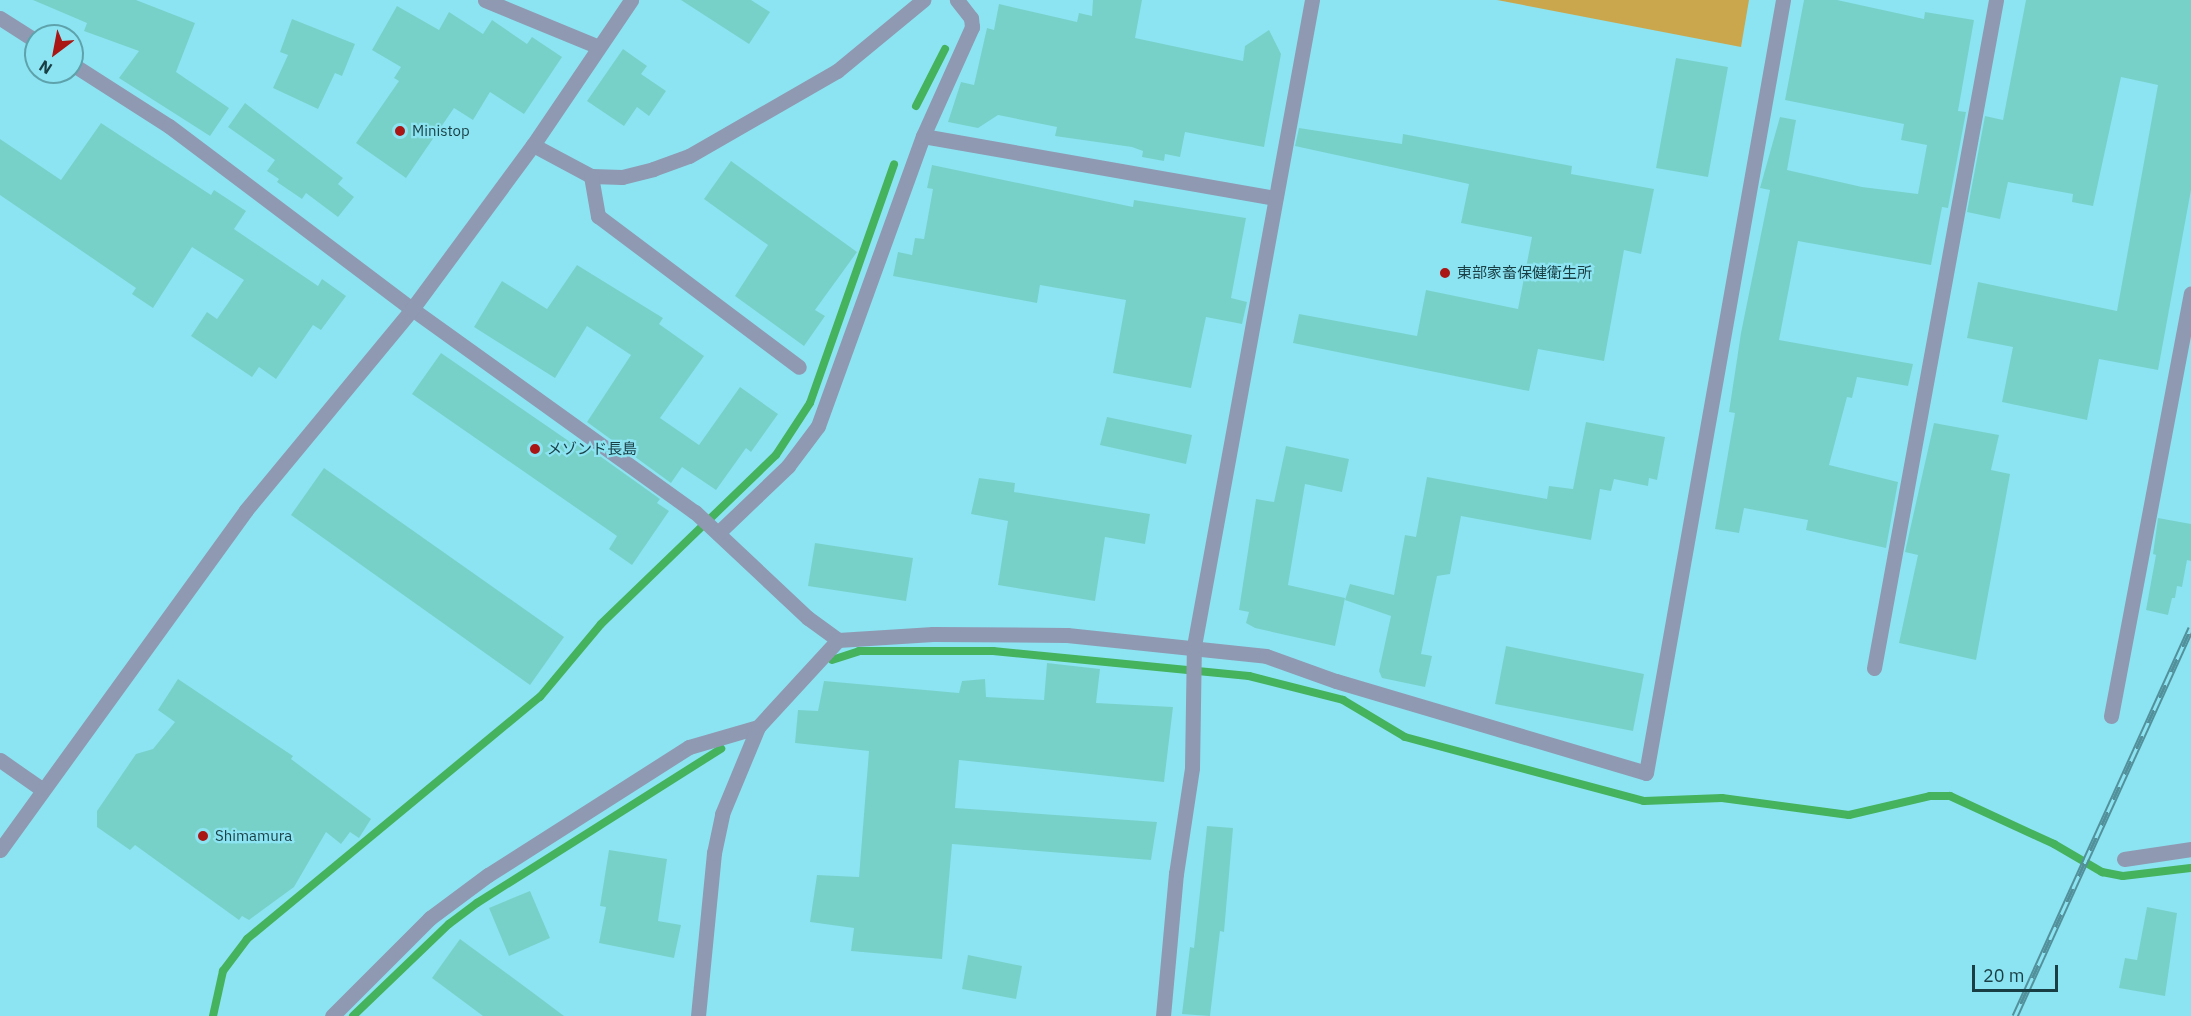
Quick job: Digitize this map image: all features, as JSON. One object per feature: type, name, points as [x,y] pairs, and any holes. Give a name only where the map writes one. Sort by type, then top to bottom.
[{"type":"street","points":[[485,0],[600,47]]},
{"type":"street","points":[[0,850],[246,510],[412,309],[533,145],[632,0]]},
{"type":"street","points":[[533,145],[591,176],[622,177],[689,156],[837,71],[923,0]]},
{"type":"street","points":[[718,533],[788,466],[818,426],[923,136],[972,27],[971,18],[957,0]]},
{"type":"street","points":[[1163,1016],[1176,874],[1192,768],[1194,646],[1312,0]]},
{"type":"street","points":[[84,72],[169,126],[412,309],[718,533],[808,618],[838,640],[933,634],[1036,634],[1194,646],[1293,663],[1336,681],[1646,773],[1783,0]]},
{"type":"street","points":[[1874,668],[1996,0]]},
{"type":"street","points":[[0,18],[24,34]]},
{"type":"street","points":[[923,136],[1275,198]]},
{"type":"street","points":[[591,176],[598,216],[799,367]]},
{"type":"street","points":[[2111,716],[2191,293]]},
{"type":"street","points":[[698,1016],[714,853],[722,814],[758,727],[838,640]]},
{"type":"street","points":[[332,1016],[430,918],[488,875],[689,747],[758,727]]},
{"type":"street","points":[[0,760],[43,790]]},
{"type":"street","points":[[2124,859],[2191,849]]},
{"type":"shaded area","points":[[1497,0],[1749,0],[1741,47]]},
{"type":"building","points":[[33,0],[136,0],[195,23],[176,72],[229,108],[210,136],[119,78],[139,51],[84,31],[87,23]]},
{"type":"building","points":[[681,0],[751,0],[770,12],[749,44]]},
{"type":"building","points":[[1093,0],[1142,0],[1135,38],[1243,61],[1245,46],[1269,30],[1281,54],[1264,147],[1185,132],[1180,157],[1165,154],[1164,161],[1142,157],[1143,151],[1132,147],[1055,136],[1057,127],[998,115],[978,128],[948,122],[961,82],[974,85],[987,28],[994,30],[999,4],[1077,22],[1079,13],[1092,16]]},
{"type":"building","points":[[1804,0],[1837,0],[1924,19],[1925,12],[1974,20],[1958,111],[1966,112],[1948,208],[1942,207],[1931,265],[1798,241],[1779,340],[1913,364],[1908,386],[1857,377],[1852,398],[1847,397],[1829,465],[1898,482],[1886,548],[1806,530],[1808,520],[1744,508],[1739,533],[1715,529],[1735,413],[1729,412],[1741,333],[1770,190],[1760,188],[1780,117],[1796,120],[1787,170],[1862,187],[1918,194],[1927,145],[1901,140],[1904,124],[1785,100]]},
{"type":"building","points":[[2026,0],[2191,0],[2191,190],[2158,370],[2099,359],[2087,420],[2002,402],[2013,347],[1967,338],[1978,282],[2117,311],[2158,85],[2121,77],[2093,206],[2072,202],[2073,194],[2008,182],[2000,219],[1967,212],[1985,116],[2003,120]]},
{"type":"building","points":[[397,6],[439,30],[449,12],[483,34],[492,20],[527,44],[532,37],[562,57],[524,114],[490,92],[473,120],[454,108],[406,178],[356,143],[399,81],[394,78],[401,67],[372,50]]},
{"type":"building","points":[[292,19],[355,44],[342,76],[335,73],[318,109],[273,88],[288,55],[280,52]]},
{"type":"building","points":[[623,49],[647,66],[641,74],[666,91],[649,116],[637,107],[624,126],[587,101]]},
{"type":"building","points":[[1676,58],[1728,67],[1708,177],[1656,168]]},
{"type":"building","points":[[245,103],[343,178],[338,184],[354,197],[338,217],[306,193],[302,199],[277,182],[279,179],[267,171],[275,160],[228,127]]},
{"type":"building","points":[[101,123],[211,195],[214,190],[246,211],[234,229],[318,286],[322,279],[346,296],[321,330],[313,325],[276,379],[259,367],[252,377],[191,336],[207,312],[217,319],[244,280],[192,247],[153,308],[132,294],[136,288],[0,195],[0,139],[61,180]]},
{"type":"building","points":[[1299,128],[1402,144],[1403,134],[1572,166],[1571,174],[1654,189],[1641,254],[1624,250],[1604,361],[1538,349],[1529,391],[1293,343],[1299,314],[1417,336],[1426,290],[1518,309],[1532,237],[1461,223],[1469,184],[1295,146]]},
{"type":"building","points":[[731,161],[857,252],[815,310],[825,316],[804,346],[735,296],[768,245],[704,199]]},
{"type":"building","points":[[932,165],[1133,207],[1134,200],[1246,218],[1231,298],[1247,302],[1242,324],[1206,317],[1191,388],[1113,373],[1126,300],[1040,285],[1037,303],[893,276],[898,252],[912,255],[915,238],[924,239],[933,189],[927,188]]},
{"type":"building","points":[[577,265],[663,318],[659,324],[704,356],[660,418],[699,445],[740,387],[778,414],[751,452],[746,448],[716,490],[682,467],[671,483],[587,422],[631,355],[587,326],[555,378],[474,327],[502,281],[547,309]]},
{"type":"building","name":"メゾンド長島","points":[[441,353],[573,444],[576,439],[660,499],[657,503],[669,511],[632,565],[609,549],[617,536],[412,394]]},
{"type":"building","points":[[1107,417],[1192,435],[1186,464],[1100,445]]},
{"type":"building","points":[[1586,422],[1665,437],[1657,480],[1649,478],[1648,486],[1614,479],[1611,491],[1600,489],[1591,540],[1461,516],[1450,574],[1437,576],[1421,654],[1432,656],[1425,687],[1382,678],[1379,671],[1391,616],[1345,600],[1350,584],[1394,595],[1405,535],[1416,537],[1427,477],[1547,499],[1549,486],[1573,489]]},
{"type":"building","points":[[1934,423],[1999,435],[1991,470],[2010,474],[1976,660],[1899,643],[1918,555],[1905,552]]},
{"type":"building","points":[[1286,446],[1349,459],[1342,492],[1305,484],[1288,585],[1345,598],[1335,646],[1255,628],[1246,623],[1249,612],[1239,610],[1256,499],[1274,502]]},
{"type":"building","points":[[324,468],[564,637],[530,685],[291,515]]},
{"type":"building","points":[[979,478],[1015,483],[1014,492],[1150,514],[1145,544],[1105,537],[1095,601],[998,585],[1008,521],[971,514]]},
{"type":"building","points":[[2158,518],[2191,524],[2191,561],[2187,560],[2182,587],[2177,586],[2168,615],[2146,610],[2156,555],[2153,554]]},
{"type":"building","points":[[815,543],[913,558],[906,601],[808,586]]},
{"type":"building","points":[[1506,646],[1644,674],[1633,731],[1495,704]]},
{"type":"building","points":[[1047,663],[1100,669],[1096,703],[1173,707],[1164,782],[959,760],[955,808],[1157,822],[1151,860],[952,844],[942,959],[851,951],[854,928],[810,922],[817,875],[859,877],[869,751],[795,743],[798,710],[818,711],[824,681],[959,693],[962,681],[985,679],[986,697],[1044,700]]},
{"type":"building","name":"Shimamura","points":[[178,679],[293,756],[291,759],[371,819],[359,838],[350,832],[341,844],[326,832],[294,887],[249,920],[242,916],[239,920],[135,845],[130,850],[97,827],[97,811],[136,754],[153,749],[175,722],[158,710]]},
{"type":"building","points":[[1207,826],[1233,828],[1224,932],[1220,931],[1210,1016],[1182,1014],[1190,947],[1194,948]]},
{"type":"building","points":[[609,850],[667,859],[658,921],[681,925],[674,958],[599,943],[606,907],[600,906]]},
{"type":"building","points":[[530,891],[550,938],[509,956],[489,908]]},
{"type":"building","points":[[2147,907],[2177,913],[2165,996],[2119,988],[2125,958],[2137,960]]},
{"type":"building","points":[[460,939],[564,1016],[483,1016],[432,978]]},
{"type":"building","points":[[968,955],[1022,966],[1016,999],[962,989]]},
{"type":"waterway","points":[[916,106],[945,49]]},
{"type":"waterway","points":[[213,1016],[223,971],[247,939],[540,697],[601,624],[776,455],[810,403],[894,164]]},
{"type":"waterway","points":[[832,660],[859,651],[993,651],[1249,676],[1343,700],[1405,737],[1644,801],[1722,798],[1849,815],[1930,796],[1950,796],[2054,844],[2102,872],[2123,876],[2191,868]]},
{"type":"waterway","points":[[353,1016],[449,924],[477,903],[721,749]]},
{"type":"railway","points":[[2015,1016],[2191,628]]},
{"type":"place","name":"Ministop","points":[[400,131]]},
{"type":"place","name":"東部家畜保健衛生所","points":[[1445,273]]},
{"type":"place","name":"メゾンド長島","points":[[535,449]]},
{"type":"place","name":"Shimamura","points":[[203,836]]}]
